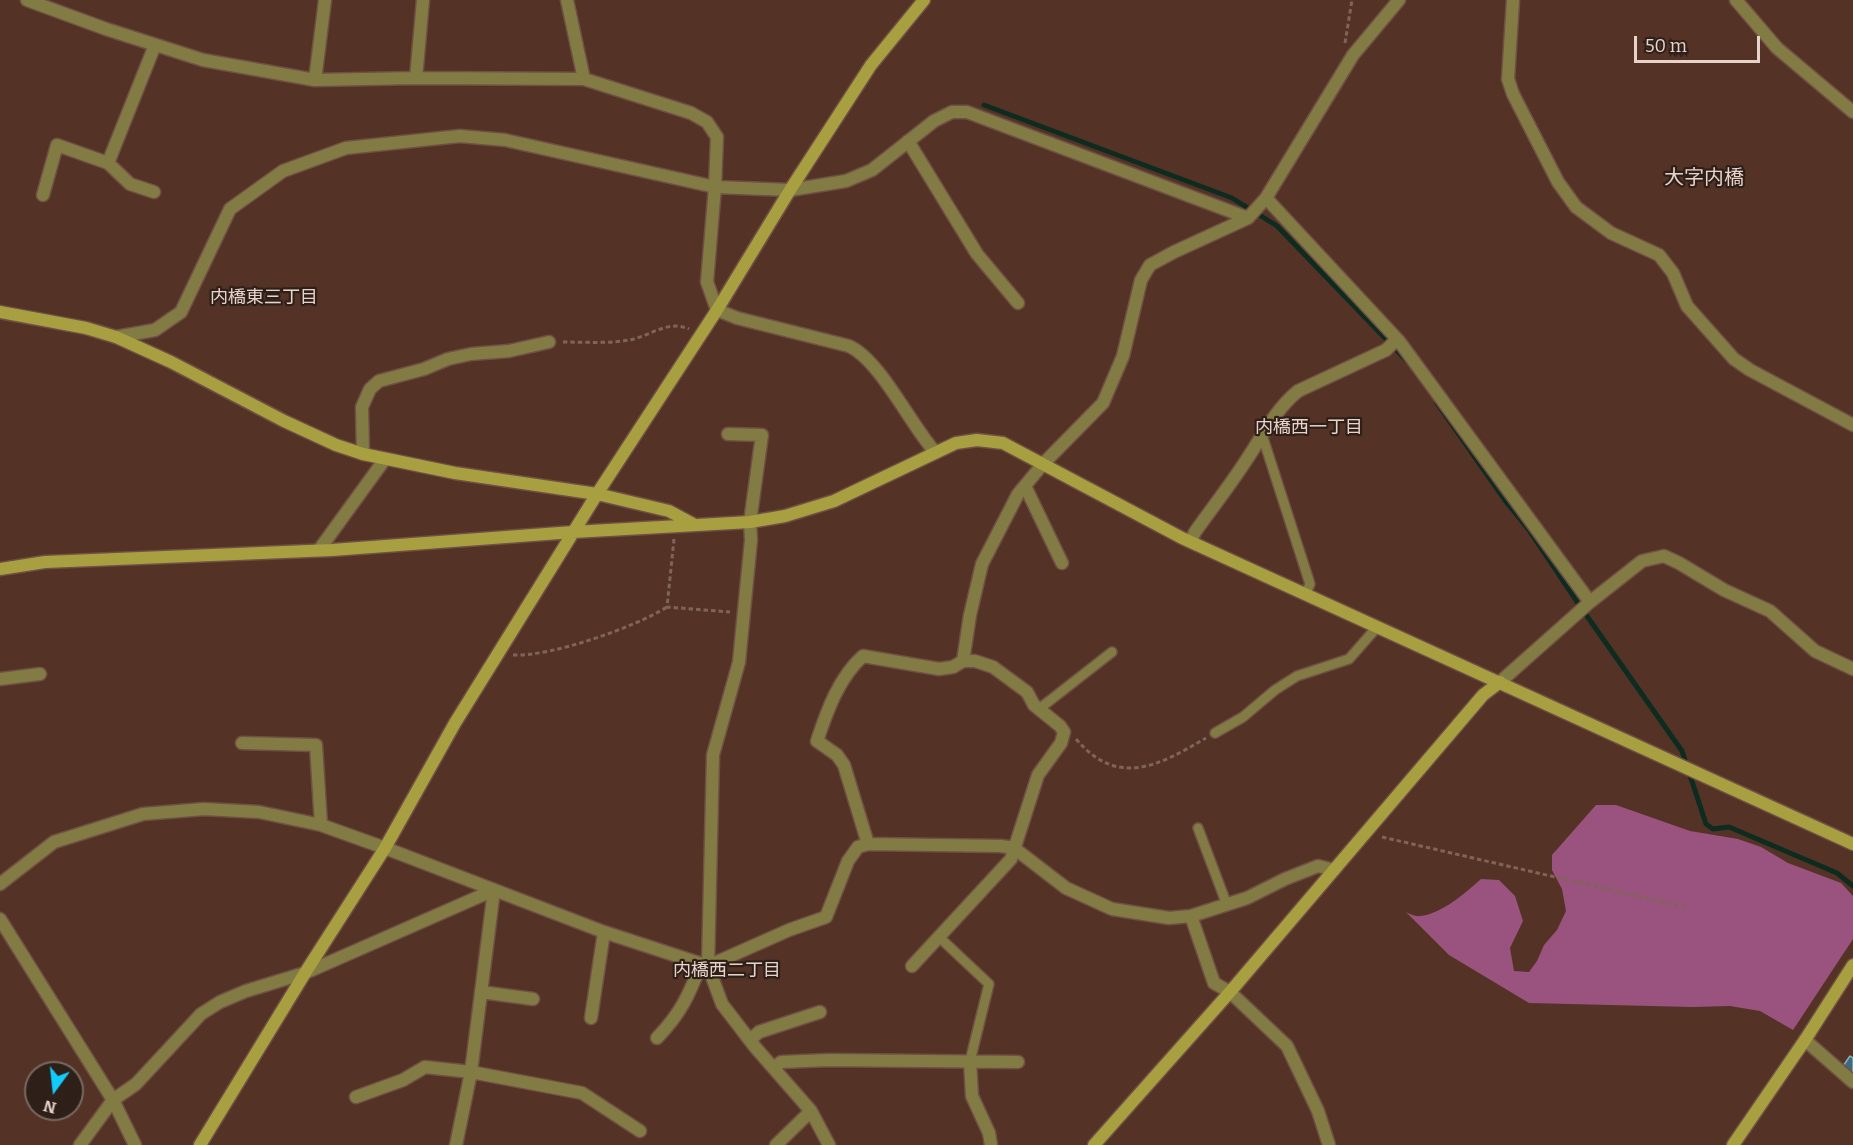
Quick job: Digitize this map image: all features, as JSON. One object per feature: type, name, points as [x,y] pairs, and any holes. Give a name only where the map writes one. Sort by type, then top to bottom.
[{"type":"street","points":[[27,0],[105,29],[223,64],[315,80],[584,79],[691,113],[707,122],[717,137],[716,187],[706,282],[717,310],[737,318],[849,346],[860,351],[874,366],[921,436],[935,452]]},
{"type":"street","points":[[315,80],[325,0]]},
{"type":"street","points":[[416,78],[423,0]]},
{"type":"street","points":[[567,0],[584,79]]},
{"type":"street","points":[[200,1145],[305,973],[385,848],[455,723],[597,494],[702,334],[790,190],[871,65],[924,0]]},
{"type":"street","points":[[963,661],[969,615],[982,564],[1018,494],[1043,464],[1103,403],[1123,356],[1141,280],[1150,265],[1248,218],[1266,198],[1348,63],[1400,0]]},
{"type":"street","points":[[1513,0],[1508,79],[1513,94],[1558,182],[1576,207],[1611,233],[1659,255],[1673,273],[1687,306],[1734,359],[1750,370],[1853,425]]},
{"type":"street","points":[[1736,0],[1777,48],[1853,112]]},
{"type":"street","points":[[108,163],[155,45]]},
{"type":"street","points":[[116,336],[155,330],[180,312],[230,209],[283,171],[346,148],[460,136],[505,140],[716,187],[790,190],[846,181],[872,170],[934,121],[952,112],[967,112],[1248,218]]},
{"type":"street","points":[[908,141],[977,254],[1018,303]]},
{"type":"street","points":[[43,195],[57,146],[108,163],[130,184],[154,192]]},
{"type":"street","points":[[1266,198],[1397,339],[1590,602]]},
{"type":"street","points":[[0,312],[116,336],[284,421],[336,445],[363,454],[455,473],[597,494],[669,511],[696,525]]},
{"type":"street","points":[[1191,541],[1286,401],[1298,391],[1386,350],[1397,339]]},
{"type":"street","points":[[363,454],[362,407],[370,389],[379,381],[424,369],[448,359],[471,354],[509,351],[549,342]]},
{"type":"street","points":[[728,434],[762,435],[750,522],[751,540],[739,662],[713,755],[705,965],[722,1004],[811,1111],[829,1145]]},
{"type":"street","points":[[0,569],[45,562],[319,550],[750,522],[785,516],[834,501],[956,443],[977,440],[1003,443],[1191,541],[1853,844]]},
{"type":"street","points":[[319,550],[385,459]]},
{"type":"street","points":[[1025,486],[1062,563]]},
{"type":"street","points":[[1094,1145],[1230,992],[1483,695],[1590,602],[1642,561],[1664,556],[1679,563],[1724,590],[1770,611],[1815,651],[1853,669]]},
{"type":"street","points":[[868,843],[844,765],[837,755],[817,741],[836,694],[854,664],[864,656],[939,669],[953,667],[963,661],[975,661],[993,667],[1027,692],[1034,705],[1064,732],[1061,743],[1038,775],[1011,859],[912,966]]},
{"type":"street","points":[[0,679],[40,674]]},
{"type":"street","points":[[242,743],[316,746],[321,825]]},
{"type":"street","points":[[0,884],[54,842],[143,814],[204,809],[259,812],[321,825],[604,932],[705,965]]},
{"type":"street","points":[[657,1038],[676,1018],[705,965],[789,930],[826,918],[848,861],[858,847],[868,843],[1014,848],[1066,888],[1112,909],[1169,918],[1191,916],[1227,905],[1318,866],[1334,870]]},
{"type":"street","points":[[80,1145],[113,1100],[136,1084],[201,1014],[220,1002],[246,991],[305,973],[494,890]]},
{"type":"street","points":[[456,1145],[471,1072],[494,890]]},
{"type":"street","points":[[1191,916],[1214,982],[1230,992],[1287,1046],[1318,1111],[1329,1145]]},
{"type":"street","points":[[0,919],[113,1100],[135,1145]]},
{"type":"street","points":[[591,1018],[604,932]]},
{"type":"street","points":[[1733,1145],[1853,965]]},
{"type":"street","points":[[481,992],[533,999]]},
{"type":"street","points":[[750,1040],[759,1032],[820,1012]]},
{"type":"street","points":[[1805,1040],[1853,1082]]},
{"type":"street","points":[[774,1068],[781,1062],[817,1061],[1018,1062]]},
{"type":"street","points":[[969,1061],[972,1096],[989,1132],[991,1145]]},
{"type":"street","points":[[356,1097],[403,1080],[425,1067],[471,1072],[582,1093],[640,1131]]},
{"type":"street","points":[[776,1145],[811,1111]]},
{"type":"lane","points":[[1260,438],[1264,441],[1310,584],[1306,593]]},
{"type":"lane","points":[[1215,733],[1243,717],[1275,690],[1298,676],[1349,659],[1378,626]]},
{"type":"lane","points":[[1039,709],[1112,651]]},
{"type":"lane","points":[[1198,828],[1227,905]]},
{"type":"lane","points":[[939,937],[989,984],[969,1061]]},
{"type":"path","points":[[1348,63],[1345,46],[1352,0]]},
{"type":"path","points":[[549,342],[634,339],[662,328],[675,326],[702,334]]},
{"type":"path","points":[[667,607],[674,526]]},
{"type":"path","points":[[500,650],[515,655],[541,652],[625,627],[667,607],[744,613]]},
{"type":"path","points":[[1064,732],[1074,737],[1086,751],[1116,768],[1132,768],[1174,757],[1215,733]]},
{"type":"path","points":[[1366,833],[1685,907]]},
{"type":"shaded area","points":[[1596,805],[1616,805],[1690,831],[1738,839],[1761,847],[1788,863],[1841,883],[1853,896],[1853,939],[1793,1030],[1760,1011],[1730,1006],[1529,1003],[1449,955],[1406,912],[1417,916],[1437,911],[1453,902],[1481,879],[1499,880],[1515,896],[1523,921],[1510,948],[1514,971],[1529,972],[1544,945],[1557,930],[1566,911],[1562,889],[1552,870],[1552,855]]},
{"type":"building","points":[[1850,1056],[1853,1058],[1853,1076],[1841,1069]]},
{"type":"waterway","points":[[984,105],[1232,198],[1277,226],[1409,363]]},
{"type":"waterway","points":[[1437,403],[1507,503],[1529,530],[1682,751],[1706,824],[1713,829],[1729,827],[1837,873],[1853,886]]},
{"type":"district","name":"大字内橋","points":[[1704,178]]},
{"type":"district","name":"内橋東三丁目","points":[[264,298]]},
{"type":"district","name":"内橋西一丁目","points":[[1309,428]]},
{"type":"district","name":"内橋西二丁目","points":[[727,971]]}]
